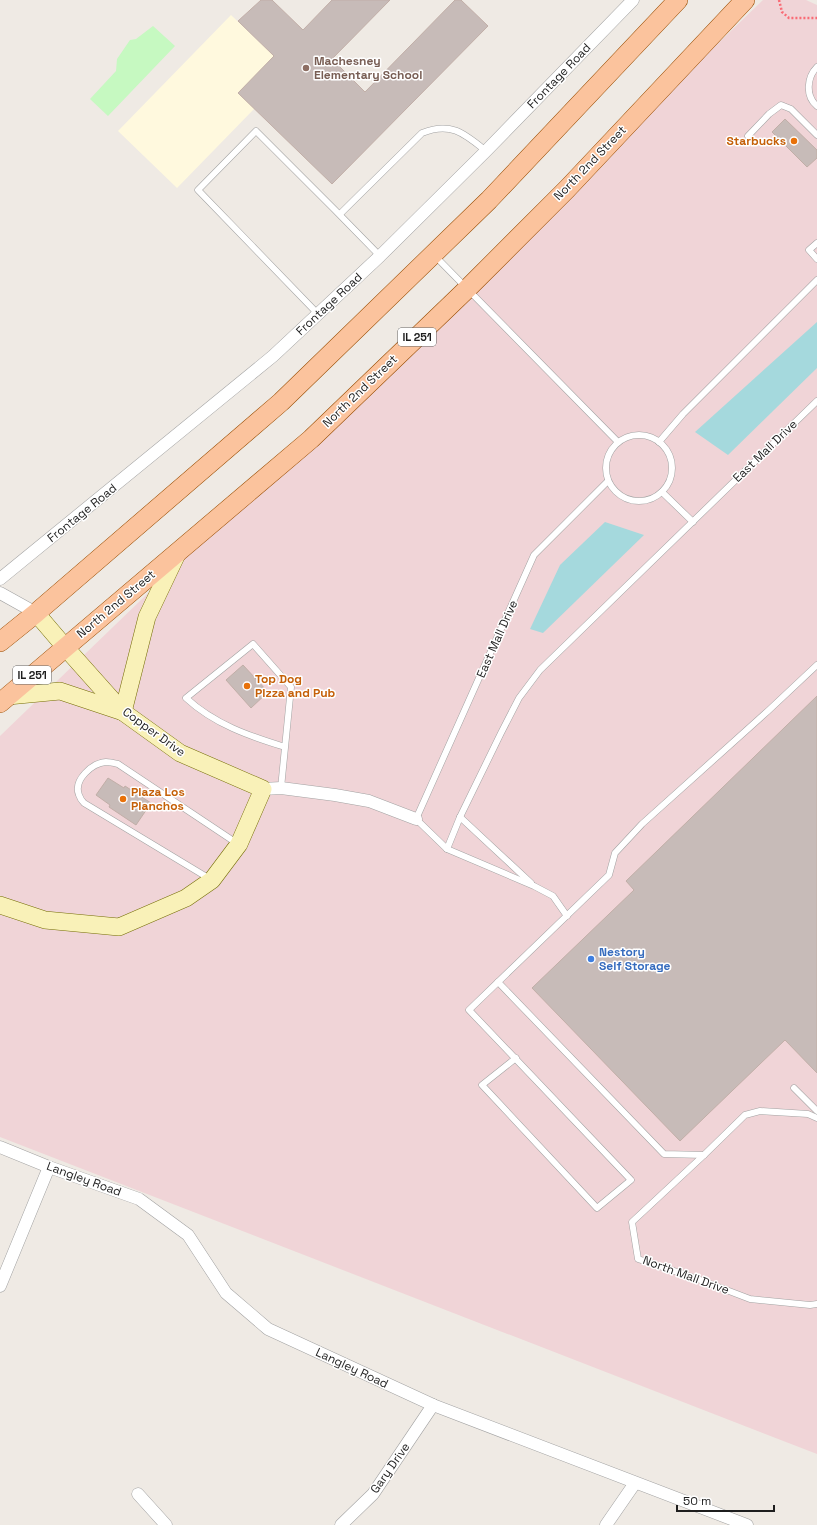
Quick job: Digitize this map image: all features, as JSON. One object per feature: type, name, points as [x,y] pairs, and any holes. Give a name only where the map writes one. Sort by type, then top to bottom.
[{"type":"main road","points":[[0,642],[36,613],[281,402],[489,200],[678,0]]},
{"type":"main road","name":"North 2nd Street","points":[[4,700],[310,439],[467,289],[567,189],[745,0]]},
{"type":"street","name":"Frontage Road","points":[[0,579],[273,356],[380,256],[486,151],[632,0]]},
{"type":"street","points":[[4,700],[60,691],[123,712],[147,616],[179,550]]},
{"type":"street","name":"Copper Drive","points":[[0,593],[36,613],[123,712],[180,753],[263,789],[281,788],[369,801],[416,819]]},
{"type":"street","points":[[0,905],[45,920],[119,927],[186,898],[212,880],[239,844],[263,789]]},
{"type":"street","name":"Langley Road","points":[[0,1147],[49,1167],[138,1199],[188,1235],[226,1293],[268,1329],[433,1405],[747,1525]]},
{"type":"street","points":[[0,1286],[49,1167]]},
{"type":"street","name":"Gary Drive","points":[[341,1525],[373,1494],[433,1405]]},
{"type":"street","points":[[606,1525],[635,1483]]},
{"type":"street","points":[[138,1494],[166,1525]]},
{"type":"lane","points":[[817,67],[811,73],[809,88],[812,102],[817,106]]},
{"type":"lane","points":[[748,136],[769,114],[781,105],[791,109],[817,135]]},
{"type":"lane","points":[[340,214],[422,133],[433,128],[447,128],[465,134],[486,151]]},
{"type":"lane","points":[[318,314],[198,190],[256,131],[380,256]]},
{"type":"lane","points":[[817,243],[809,250],[817,259]]},
{"type":"lane","points":[[433,254],[618,442]]},
{"type":"lane","points":[[660,442],[688,408],[817,280]]},
{"type":"lane","name":"East Mall Drive","points":[[447,849],[460,817],[501,733],[520,698],[540,670],[817,401]]},
{"type":"lane","points":[[639,435],[650,437],[660,442],[667,451],[671,461],[672,472],[669,483],[662,492],[653,498],[643,501],[632,501],[622,497],[614,490],[608,481],[606,460],[611,450],[618,442],[628,437],[639,435]]},
{"type":"lane","name":"East Mall Drive","points":[[416,819],[534,555],[608,481]]},
{"type":"lane","points":[[662,492],[693,522]]},
{"type":"lane","points":[[281,788],[291,687],[253,644],[186,698],[197,708],[222,723],[248,735],[285,747]]},
{"type":"lane","points":[[516,1058],[482,1085],[597,1208],[631,1180],[516,1058],[469,1010],[609,875],[615,853],[642,824],[769,710],[817,664]]},
{"type":"lane","points":[[212,880],[84,804],[78,794],[80,782],[87,770],[97,764],[107,762],[118,764],[239,844]]},
{"type":"lane","points":[[460,817],[534,886]]},
{"type":"lane","points":[[416,819],[447,849],[534,886],[553,896],[567,916]]},
{"type":"lane","points":[[498,982],[664,1154],[704,1155],[744,1115],[760,1110],[808,1114],[817,1118]]},
{"type":"lane","points":[[794,1088],[817,1111]]},
{"type":"lane","name":"North Mall Drive","points":[[704,1155],[632,1222],[638,1259],[695,1278],[750,1299],[810,1305],[817,1304]]},
{"type":"path","points":[[779,0],[782,12],[789,18],[817,18]]},
{"type":"shaded area","points":[[763,0],[806,0],[817,5],[817,1454],[0,1137],[0,736]]},
{"type":"shaded area","points":[[231,15],[274,56],[254,109],[177,188],[118,131]]},
{"type":"green space","points":[[153,26],[175,46],[108,116],[90,99],[116,71],[117,59],[130,40],[136,39]]},
{"type":"water","points":[[817,322],[817,368],[728,455],[695,432]]},
{"type":"water","points":[[605,522],[644,535],[543,633],[530,629],[560,565]]},
{"type":"building","name":"Machesney Elementary School","points":[[261,0],[272,0],[303,30],[332,0],[390,0],[332,59],[365,92],[455,0],[461,0],[488,26],[332,184],[238,93],[274,56],[238,21]]},
{"type":"building","name":"Starbucks","points":[[785,119],[817,150],[817,158],[807,167],[772,132]]},
{"type":"building","name":"Top Dog Pizza and Pub","points":[[243,665],[268,692],[251,708],[226,680]]},
{"type":"building","points":[[817,696],[817,1073],[785,1040],[680,1141],[532,988],[634,890],[626,881]]},
{"type":"building","name":"Plaza Los Planchos","points":[[108,778],[124,788],[125,786],[151,803],[136,825],[109,807],[110,805],[96,795]]},
{"type":"place","name":"Machesney Elementary School","points":[[306,68]]},
{"type":"place","name":"Starbucks","points":[[794,141]]},
{"type":"place","name":"Top Dog Pizza and Pub","points":[[247,686]]},
{"type":"place","name":"Plaza Los Planchos","points":[[123,799]]},
{"type":"place","name":"Nestory Self Storage","points":[[591,959]]}]
